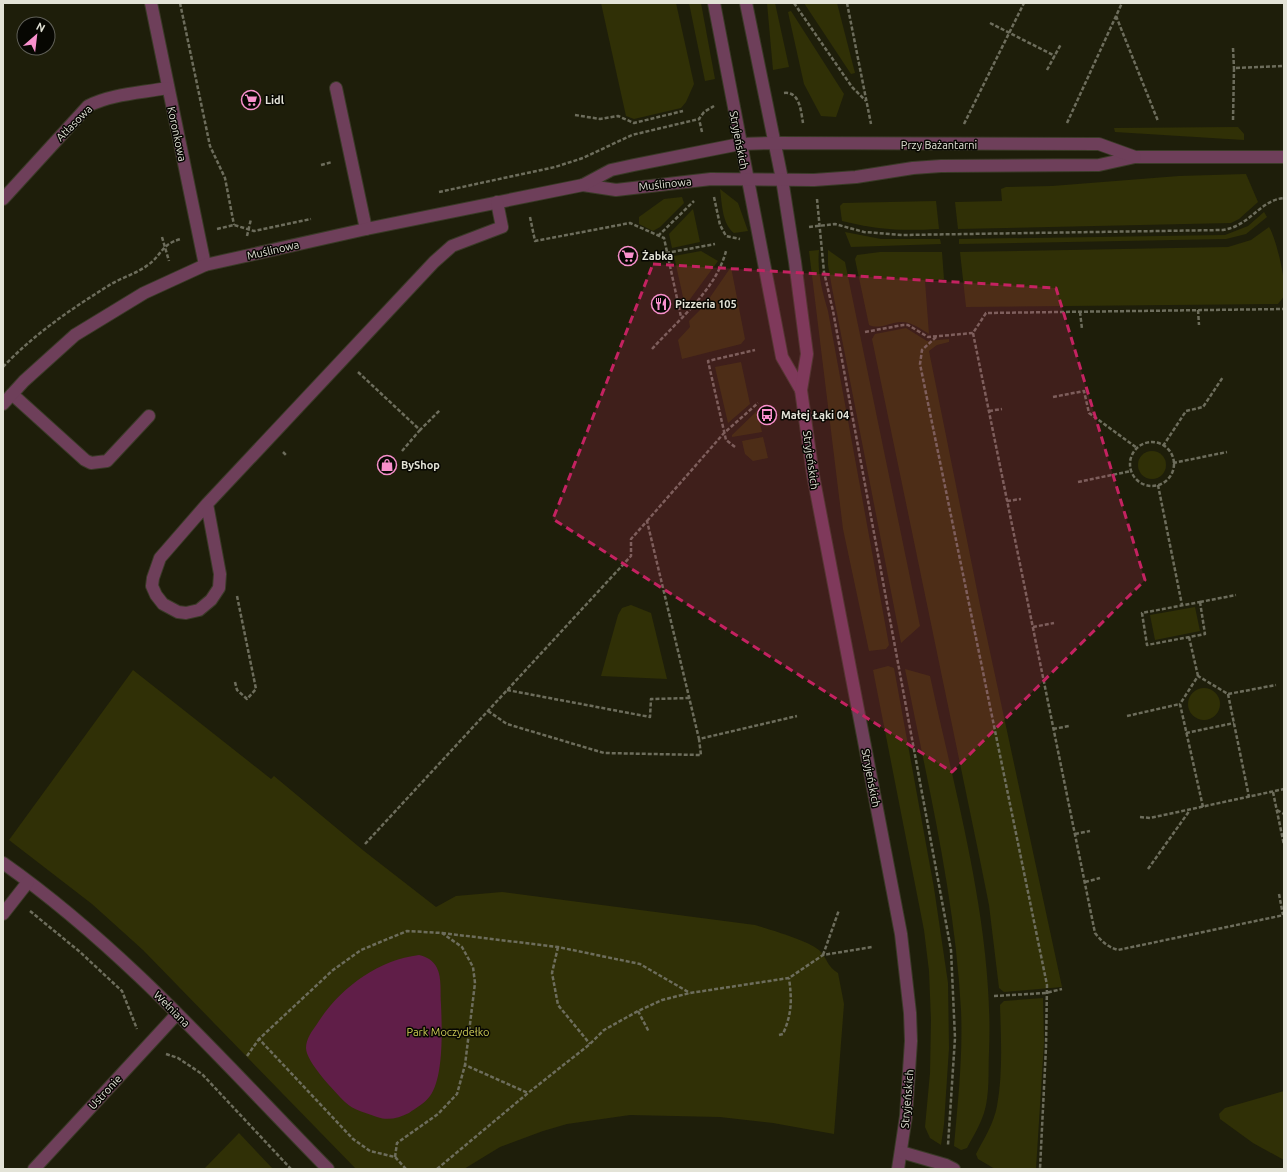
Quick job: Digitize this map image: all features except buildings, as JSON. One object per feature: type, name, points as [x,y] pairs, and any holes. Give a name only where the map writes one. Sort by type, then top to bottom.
[{"type":"street","name":"Koronkowa","points":[[151,3],[167,88],[205,265]]},
{"type":"street","name":"Stryjeńskich","points":[[714,3],[782,357],[801,390]]},
{"type":"street","name":"Stryjeńskich","points":[[746,3],[782,179],[807,354],[801,390],[825,542],[902,941],[910,1013],[911,1041],[909,1084],[898,1169]]},
{"type":"street","name":"Atłasowa","points":[[3,199],[88,106],[97,101],[167,88]]},
{"type":"street","points":[[336,88],[366,228]]},
{"type":"street","name":"Przy Bażantarni","points":[[740,144],[1099,144],[1135,157]]},
{"type":"street","name":"Muślinowa","points":[[3,404],[75,335],[144,293],[205,265],[366,228],[583,185],[611,170],[740,144]]},
{"type":"street","name":"Przy Bażantarni","points":[[747,178],[814,180],[856,177],[913,168],[941,166],[1099,165],[1135,157],[1284,157]]},
{"type":"street","name":"Muślinowa","points":[[583,185],[616,190],[679,182],[747,178]]},
{"type":"street","points":[[207,504],[220,574],[219,588],[211,600],[199,610],[186,613],[178,612],[168,608],[156,595],[152,586],[153,578],[160,558],[207,504],[434,262],[452,246],[502,227],[497,202]]},
{"type":"street","points":[[12,394],[85,460],[92,463],[107,461],[149,416]]},
{"type":"street","name":"Wełniana","points":[[3,863],[118,955],[328,1169]]},
{"type":"street","points":[[3,914],[28,882]]},
{"type":"street","name":"Ustronie","points":[[34,1169],[177,1014]]},
{"type":"street","points":[[901,1152],[946,1165],[954,1169]]},
{"type":"path","points":[[180,3],[210,146],[225,178],[234,225]]},
{"type":"path","points":[[794,3],[852,87],[866,101]]},
{"type":"path","points":[[847,3],[871,125]]},
{"type":"path","points":[[964,124],[1008,32],[1024,3]]},
{"type":"path","points":[[1067,123],[1122,3]]},
{"type":"path","points":[[1116,15],[1158,121]]},
{"type":"path","points":[[990,23],[1055,56]]},
{"type":"path","points":[[1047,70],[1061,44]]},
{"type":"path","points":[[1233,48],[1233,120]]},
{"type":"path","points":[[1234,68],[1284,66]]},
{"type":"path","points":[[778,94],[790,93],[795,97],[800,107],[803,125]]},
{"type":"path","points":[[431,194],[555,167],[583,158],[632,134],[699,119],[704,112],[711,107],[720,105]]},
{"type":"path","points":[[575,115],[600,119],[618,116],[634,123],[683,112]]},
{"type":"path","points":[[699,119],[703,138]]},
{"type":"path","points":[[816,194],[824,272],[834,318],[951,950],[955,1046],[947,1150]]},
{"type":"path","points":[[658,237],[700,195]]},
{"type":"path","points":[[714,195],[720,225],[726,236],[737,240],[743,239]]},
{"type":"path","points":[[803,228],[820,224],[835,224],[864,232],[902,235],[1223,230],[1240,226],[1268,204],[1284,198]]},
{"type":"path","points":[[501,220],[531,217],[535,240],[630,223],[658,237],[664,238],[666,253],[681,317]]},
{"type":"path","points":[[214,230],[234,225],[254,230],[316,218]]},
{"type":"path","points":[[246,240],[247,229],[251,219]]},
{"type":"path","points":[[162,237],[171,268]]},
{"type":"path","points":[[3,367],[41,333],[70,311],[109,285],[149,265],[170,242],[183,238]]},
{"type":"path","points":[[666,253],[715,244]]},
{"type":"path","points":[[652,348],[702,295],[723,263],[726,251]]},
{"type":"path","points":[[1279,894],[1283,915],[1118,950],[1108,947],[1095,933],[973,333],[986,313],[1284,309]]},
{"type":"path","points":[[1198,310],[1199,325]]},
{"type":"path","points":[[1080,312],[1082,329]]},
{"type":"path","points":[[865,332],[908,325],[928,338],[973,333]]},
{"type":"path","points":[[936,337],[922,350],[920,364],[1045,978],[1046,993],[1043,1125],[1040,1169]]},
{"type":"path","points":[[735,447],[726,440],[708,361],[755,350]]},
{"type":"path","points":[[358,371],[420,430]]},
{"type":"path","points":[[1163,446],[1186,411],[1203,407],[1223,377]]},
{"type":"path","points":[[1053,397],[1084,390],[1089,413],[1137,448]]},
{"type":"path","points":[[365,844],[631,556],[631,539],[724,433],[758,403]]},
{"type":"path","points":[[989,412],[1002,409]]},
{"type":"path","points":[[402,451],[440,410]]},
{"type":"path","points":[[1150,442],[1163,446],[1172,456],[1173,463],[1171,474],[1165,481],[1158,485],[1148,485],[1140,482],[1131,471],[1130,461],[1137,448],[1143,443],[1150,442]]},
{"type":"path","points":[[1173,463],[1227,452]]},
{"type":"path","points":[[1078,482],[1131,471]]},
{"type":"path","points":[[1158,485],[1182,605]]},
{"type":"path","points":[[1007,501],[1021,499]]},
{"type":"path","points":[[488,711],[507,724],[604,753],[701,755],[700,739],[647,520]]},
{"type":"path","points":[[235,682],[237,690],[247,699],[256,689],[236,590]]},
{"type":"path","points":[[1200,602],[1205,634],[1147,645],[1142,613],[1236,595]]},
{"type":"path","points":[[1032,627],[1054,623]]},
{"type":"path","points":[[1189,637],[1198,676],[1180,704],[1203,807]]},
{"type":"path","points":[[1198,676],[1228,694],[1276,685]]},
{"type":"path","points":[[507,690],[650,717],[651,699],[690,698]]},
{"type":"path","points":[[1228,694],[1248,797]]},
{"type":"path","points":[[1127,716],[1180,704]]},
{"type":"path","points":[[700,739],[797,716]]},
{"type":"path","points":[[1186,733],[1234,723]]},
{"type":"path","points":[[1053,729],[1069,726]]},
{"type":"path","points":[[1140,817],[1150,818],[1284,789]]},
{"type":"path","points":[[1272,792],[1284,845]]},
{"type":"path","points":[[1148,869],[1190,809]]},
{"type":"path","points":[[1277,810],[1284,814]]},
{"type":"path","points":[[1075,834],[1090,831]]},
{"type":"path","points":[[1085,882],[1100,878]]},
{"type":"path","points":[[15,899],[80,952],[122,991],[135,1026],[141,1034]]},
{"type":"path","points":[[823,955],[839,910]]},
{"type":"path","points":[[251,1051],[259,1039],[333,970],[361,950],[408,931],[442,933],[558,947],[640,964],[690,993]]},
{"type":"path","points":[[395,1157],[397,1143],[438,1114],[456,1094],[465,1064],[475,983],[473,967],[462,947],[442,933]]},
{"type":"path","points":[[558,947],[552,973],[558,1005],[590,1044]]},
{"type":"path","points":[[437,1169],[528,1093],[590,1044],[604,1030],[638,1011],[662,1000],[690,993],[789,978],[823,955],[872,947]]},
{"type":"path","points":[[779,1035],[783,1034],[790,1018],[792,999],[789,978]]},
{"type":"path","points":[[994,996],[1046,993],[1062,989]]},
{"type":"path","points":[[638,1011],[649,1032]]},
{"type":"path","points":[[259,1039],[353,1139],[370,1151],[395,1157],[406,1169]]},
{"type":"path","points":[[164,1053],[178,1058],[202,1074],[291,1169]]},
{"type":"path","points":[[465,1064],[528,1093]]},
{"type":"highlighted area","points":[[653,264],[1056,288],[1145,580],[952,772],[553,519]]},
{"type":"green space","points":[[601,3],[676,3],[694,84],[686,102],[681,108],[634,119],[626,116]]},
{"type":"green space","points":[[689,3],[701,3],[715,79],[705,81]]},
{"type":"green space","points":[[767,3],[775,3],[789,67],[773,70]]},
{"type":"green space","points":[[804,3],[837,3],[855,73],[851,74]]},
{"type":"green space","points":[[791,11],[844,94],[836,117],[821,116],[804,84],[788,12]]},
{"type":"green space","points":[[1238,127],[1244,134],[1244,140],[1115,132],[1114,128]]},
{"type":"green space","points":[[1246,174],[1258,202],[1239,219],[1231,223],[958,229],[955,202],[1002,201],[1001,189],[1006,187],[1052,186],[1179,176]]},
{"type":"green space","points":[[720,189],[738,203],[748,231],[734,233],[730,229],[723,213]]},
{"type":"green space","points":[[682,197],[684,203],[660,227],[653,231],[639,224],[639,217],[664,199]]},
{"type":"green space","points":[[936,201],[939,229],[890,229],[842,221],[840,206],[843,203]]},
{"type":"green space","points":[[693,209],[700,242],[672,248],[669,234]]},
{"type":"green space","points":[[1264,212],[1267,217],[1246,234],[1226,239],[959,244],[959,239],[1225,235],[1248,226]]},
{"type":"green space","points":[[1269,227],[1278,250],[1285,290],[1284,296],[1278,304],[966,307],[960,252],[1228,247],[1251,240]]},
{"type":"green space","points":[[845,232],[881,239],[940,239],[941,244],[851,247]]},
{"type":"green space","points":[[819,250],[820,281],[828,311],[889,645],[886,649],[869,651],[843,529],[809,251]]},
{"type":"green space","points":[[828,250],[845,262],[920,626],[901,643],[832,288],[828,265]]},
{"type":"green space","points":[[701,251],[718,261],[685,306],[674,256]]},
{"type":"green space","points":[[880,252],[942,252],[944,279],[925,281],[929,334],[914,325],[903,322],[882,326],[869,325],[855,259],[857,255]]},
{"type":"green space","points":[[731,267],[745,339],[741,344],[682,359],[678,340],[690,327],[689,321],[704,306]]},
{"type":"green space","points":[[906,328],[927,341],[949,339],[949,342],[937,345],[929,351],[981,610],[1062,987],[1004,992],[999,988],[989,905],[872,339],[875,334]]},
{"type":"green space","points":[[741,362],[750,404],[728,423],[715,367]]},
{"type":"green space","points":[[757,411],[762,432],[732,437],[732,435]]},
{"type":"green space","points":[[763,437],[768,458],[753,461],[745,454],[742,441]]},
{"type":"green space","points":[[1152,451],[1162,455],[1166,465],[1162,475],[1152,479],[1142,475],[1138,465],[1142,455]]},
{"type":"green space","points":[[631,605],[651,613],[667,679],[601,676],[618,615],[622,608]]},
{"type":"green space","points":[[1195,607],[1200,631],[1155,640],[1150,615]]},
{"type":"green space","points":[[888,666],[894,668],[934,888],[948,983],[949,1048],[944,1124],[941,1145],[930,1138],[925,1127],[930,1073],[931,1020],[929,971],[924,930],[873,670]]},
{"type":"green space","points":[[905,669],[930,676],[971,863],[986,958],[989,1005],[988,1091],[984,1113],[976,1131],[967,1148],[961,1150],[954,1146],[960,1078],[961,1010],[953,924],[939,838]]},
{"type":"green space","name":"Park Moczydełko","points":[[133,670],[271,779],[274,776],[364,851],[436,907],[456,896],[502,892],[755,925],[813,946],[822,953],[834,971],[838,973],[844,1004],[834,1134],[773,1123],[720,1117],[630,1115],[567,1124],[543,1131],[500,1147],[464,1169],[356,1169],[143,950],[92,904],[9,840]]},
{"type":"green space","points":[[1204,688],[1213,691],[1217,695],[1220,704],[1217,713],[1213,717],[1204,720],[1195,717],[1191,713],[1188,704],[1191,695],[1195,691]]},
{"type":"green space","points":[[1043,998],[1044,1042],[1036,1169],[995,1169],[978,1159],[976,1154],[996,1112],[999,1094],[1001,1069],[1000,1005],[1004,1001]]},
{"type":"green space","points":[[1284,1091],[1284,1160],[1253,1143],[1220,1119],[1219,1114],[1225,1108]]},
{"type":"green space","points":[[239,1133],[273,1169],[204,1169]]},
{"type":"shaded area","points":[[419,955],[434,963],[440,976],[442,1039],[438,1077],[435,1088],[426,1101],[409,1113],[389,1119],[381,1118],[364,1113],[348,1105],[340,1097],[311,1061],[307,1054],[307,1041],[311,1032],[336,999],[360,978],[388,963]]},
{"type":"place","name":"Lidl","points":[[251,100]]},
{"type":"place","name":"Żabka","points":[[628,256]]},
{"type":"place","name":"Pizzeria 105","points":[[661,304]]},
{"type":"place","name":"Małej Łąki 04","points":[[767,415]]},
{"type":"place","name":"ByShop","points":[[387,465]]}]
